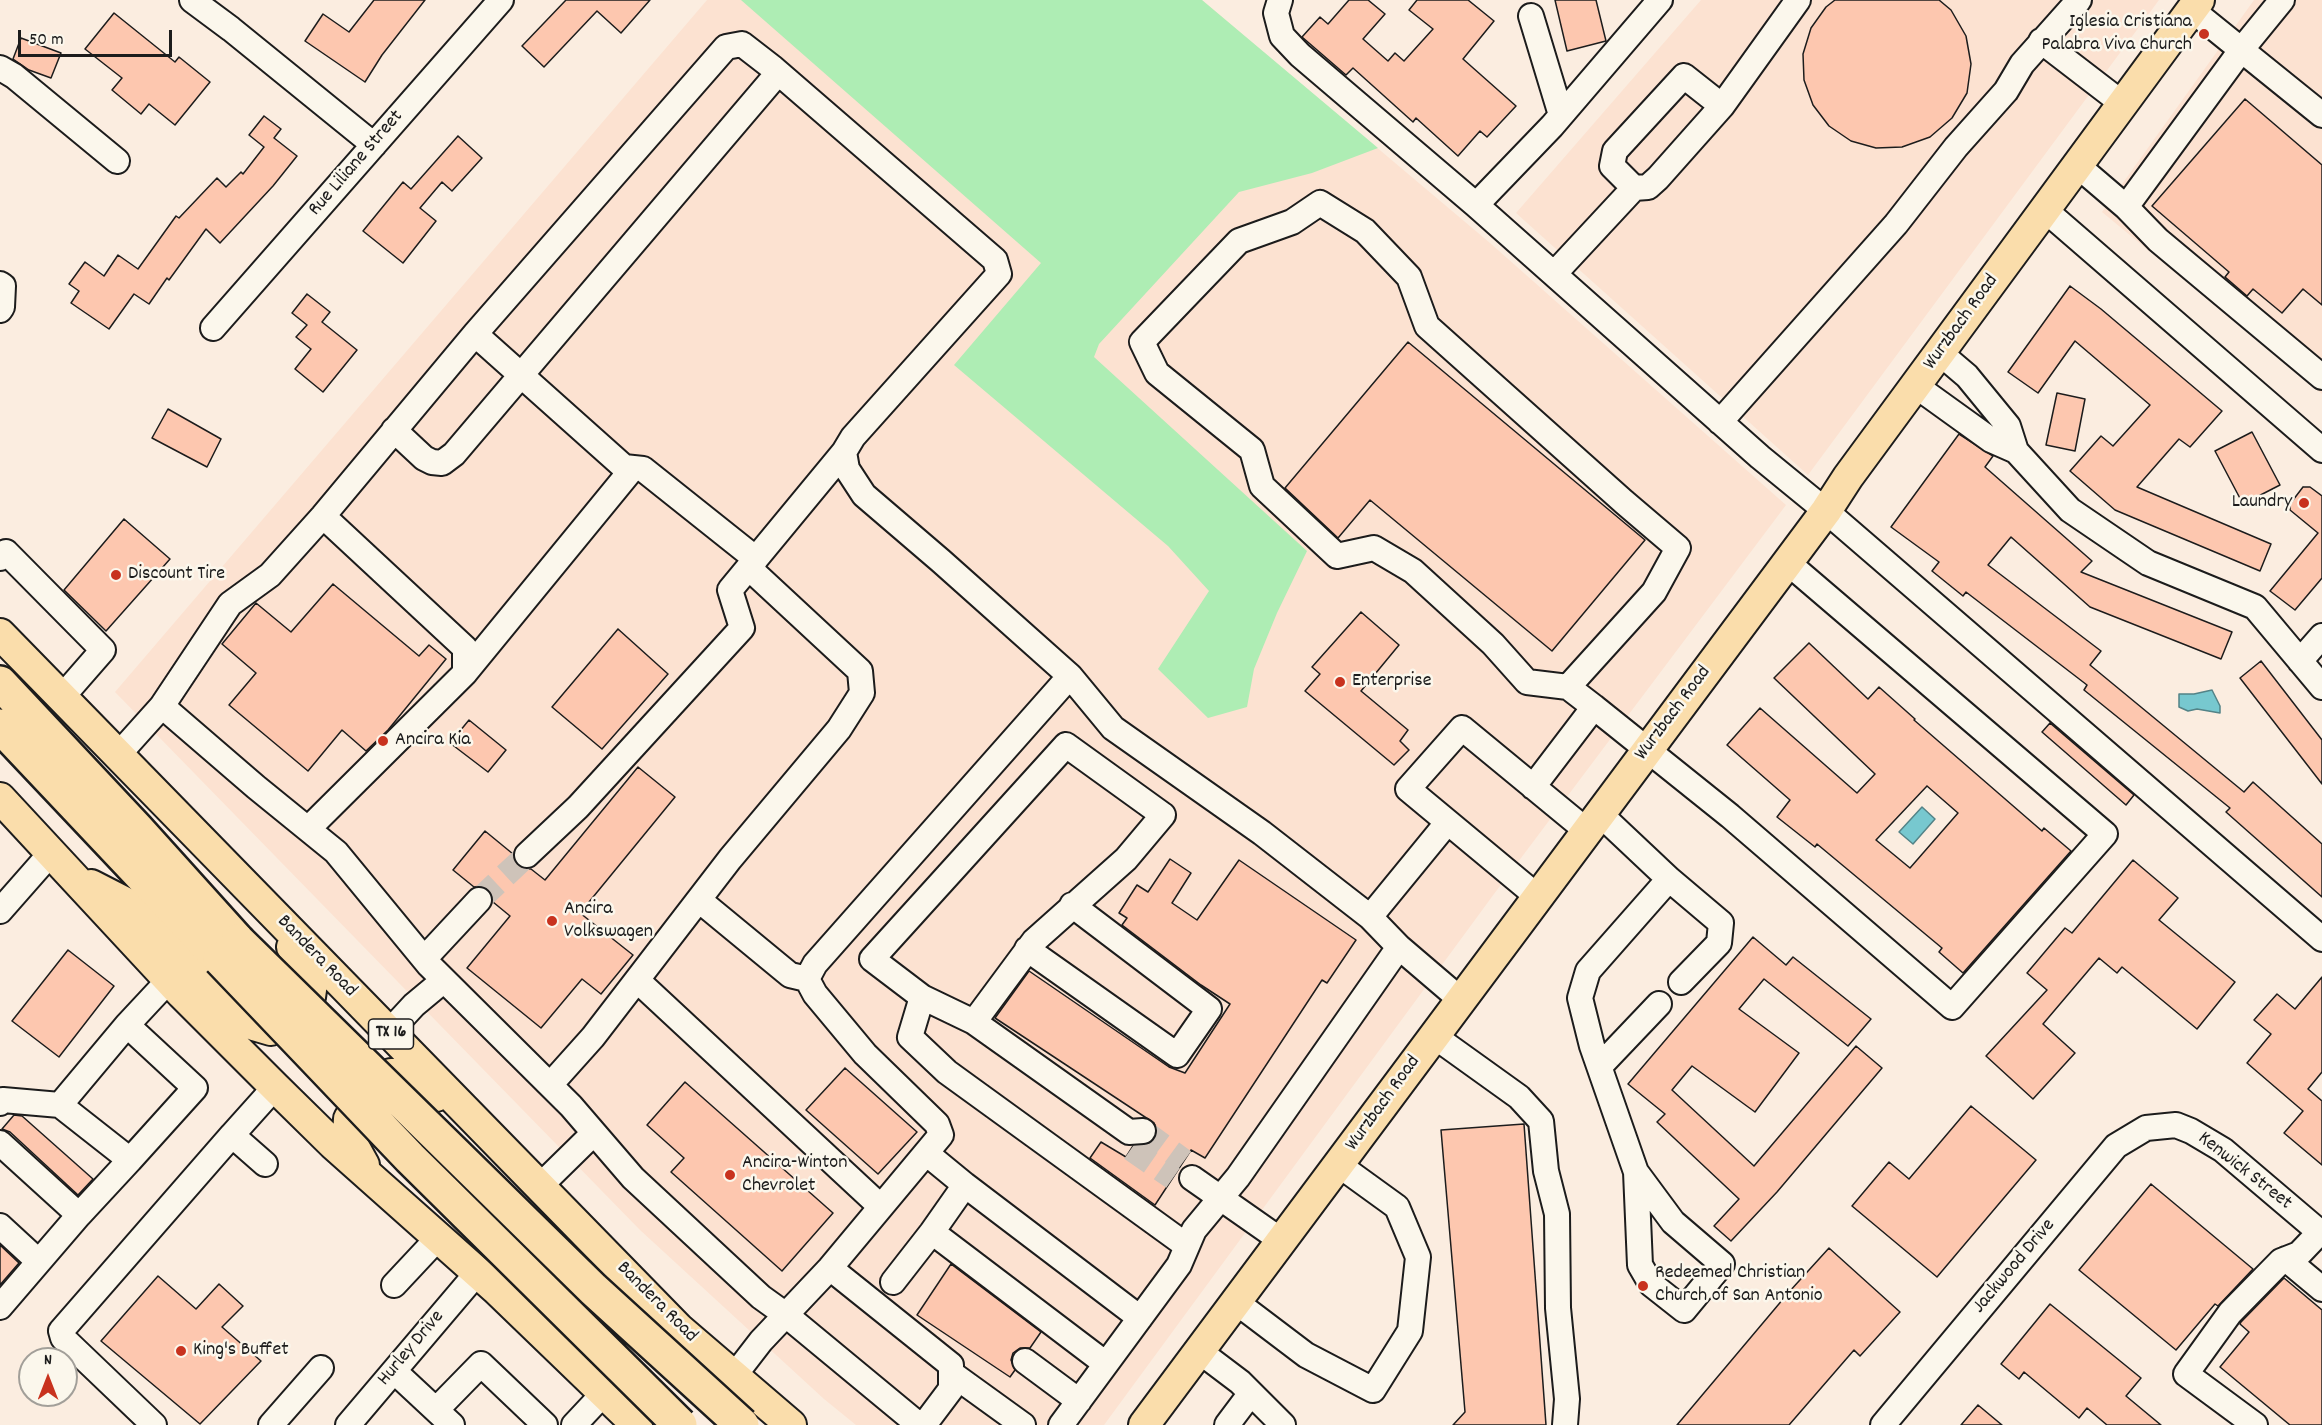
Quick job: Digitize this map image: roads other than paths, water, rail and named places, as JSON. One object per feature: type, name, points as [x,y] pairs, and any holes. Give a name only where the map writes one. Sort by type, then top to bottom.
[{"type":"highway","points":[[0,683],[137,829],[229,950],[410,1158],[680,1425]]},
{"type":"highway","points":[[0,726],[229,950],[742,1425]]},
{"type":"main road","name":"Wurzbach Road","points":[[1146,1424],[1826,511],[2195,5]]},
{"type":"main road","name":"Bandera Road","points":[[0,634],[679,1329],[791,1425]]},
{"type":"main road","points":[[0,798],[169,980],[275,1087],[333,1144],[496,1289],[637,1425]]},
{"type":"main road","points":[[74,878],[130,905],[168,947],[230,1006],[254,1025],[271,1030],[291,1018],[310,997],[312,983],[309,970],[238,878]]},
{"type":"main road","points":[[396,1200],[360,1161],[348,1136],[349,1119],[362,1097],[391,1074],[404,1074],[421,1082],[515,1161]]},
{"type":"street","points":[[192,0],[374,145]]},
{"type":"street","name":"Rue Liliane Street","points":[[213,328],[501,0]]},
{"type":"street","points":[[1280,0],[1276,13],[1282,36],[1300,55],[1476,205],[1720,422],[2322,939]]},
{"type":"street","points":[[1476,205],[1562,115],[1660,0]]},
{"type":"street","points":[[1554,274],[1634,188],[1648,187],[1658,178],[1722,106],[1798,0]]},
{"type":"street","points":[[1720,422],[1896,224],[1956,147],[2006,91],[2022,64],[2079,0]]},
{"type":"street","points":[[2126,207],[2242,50],[2282,0]]},
{"type":"street","points":[[2195,5],[2242,50],[2322,115]]},
{"type":"street","points":[[1531,16],[1562,115]]},
{"type":"street","points":[[2042,41],[2123,104]]},
{"type":"street","points":[[118,755],[162,706],[230,604],[270,575],[726,47],[742,44],[995,260],[999,274],[853,436],[844,452],[730,590],[742,627],[578,807],[527,855]]},
{"type":"street","points":[[0,68],[14,76],[117,161]]},
{"type":"street","points":[[394,430],[424,458],[432,462],[442,463],[454,454],[778,73]]},
{"type":"street","points":[[1634,188],[1612,166],[1615,152],[1684,76],[1722,106]]},
{"type":"street","points":[[2078,166],[2126,207],[2158,240],[2322,377]]},
{"type":"street","points":[[1568,687],[1654,592],[1678,548],[1427,326],[1409,277],[1365,231],[1320,203],[1292,222],[1239,241],[1142,342],[1157,374],[1252,450],[1262,486],[1337,556],[1374,548],[1413,571],[1493,644],[1527,682],[1568,687],[1730,816],[1952,1007],[2105,834],[1787,562]]},
{"type":"street","points":[[2045,210],[2322,450]]},
{"type":"street","points":[[0,284],[3,286],[0,310]]},
{"type":"street","points":[[476,334],[624,466],[642,469],[752,564],[860,671],[862,693],[838,729],[730,859],[638,981],[550,1085]]},
{"type":"street","points":[[1940,353],[1967,376],[2008,426],[2016,451]]},
{"type":"street","points":[[1916,386],[1991,440],[2016,451],[2070,510],[2148,563],[2254,607],[2322,687]]},
{"type":"street","points":[[844,452],[847,469],[864,495],[1070,676],[1113,728],[1262,833],[1371,917],[1399,947],[1461,1000]]},
{"type":"street","points":[[308,829],[465,673],[633,468]]},
{"type":"street","points":[[323,516],[465,648],[465,673]]},
{"type":"street","points":[[0,558],[6,552],[103,650],[62,697]]},
{"type":"street","points":[[2300,661],[2322,636]]},
{"type":"street","points":[[807,979],[822,956],[1070,676]]},
{"type":"street","points":[[162,706],[336,852],[424,959],[550,1085],[633,1178],[761,1297],[919,1425]]},
{"type":"street","points":[[1533,788],[1594,707]]},
{"type":"street","points":[[1538,897],[1408,789],[1462,728],[1533,788],[1593,823],[1670,879],[1721,923],[1719,943],[1681,982]]},
{"type":"street","points":[[974,1022],[1027,949],[1072,905],[1126,859],[1162,815],[1066,745],[872,959],[922,998],[974,1022],[1134,1137]]},
{"type":"street","points":[[1371,917],[1447,823]]},
{"type":"street","points":[[0,911],[51,853]]},
{"type":"street","points":[[1636,1172],[1673,1222],[1722,1264],[1684,1310],[1651,1284],[1640,1265],[1636,1172],[1580,998],[1588,971],[1670,879]]},
{"type":"street","points":[[424,959],[479,900]]},
{"type":"street","points":[[699,900],[790,975],[807,979],[815,994],[865,1054],[937,1124],[941,1135],[830,1268],[761,1341],[734,1376]]},
{"type":"street","points":[[1027,949],[1177,1055],[1209,1010],[1072,905]]},
{"type":"street","points":[[1061,1425],[1179,1265],[1194,1230],[1238,1177],[1399,947]]},
{"type":"street","points":[[60,1105],[127,1025],[169,980]]},
{"type":"street","points":[[389,1032],[414,1005],[444,980]]},
{"type":"street","points":[[638,981],[881,1207]]},
{"type":"street","points":[[922,998],[910,1037],[947,1072],[1187,1246]]},
{"type":"street","points":[[1600,1066],[1659,1004]]},
{"type":"street","points":[[0,1307],[38,1261],[195,1088],[127,1025]]},
{"type":"street","points":[[1434,1036],[1519,1097],[1541,1121],[1546,1171],[1557,1214],[1558,1308],[1566,1399],[1565,1425]]},
{"type":"street","points":[[154,1425],[63,1338],[61,1331],[275,1087]]},
{"type":"street","points":[[1,1100],[60,1105],[130,1160]]},
{"type":"street","name":"Kenwick Street","points":[[2158,1125],[2176,1125],[2223,1150],[2321,1233]]},
{"type":"street","name":"Jackwood Drive","points":[[1883,1425],[2116,1146],[2146,1128],[2158,1125]]},
{"type":"street","points":[[540,1186],[594,1132]]},
{"type":"street","points":[[232,1135],[265,1164]]},
{"type":"street","points":[[0,1143],[79,1215]]},
{"type":"street","points":[[926,1153],[1140,1318]]},
{"type":"street","points":[[1236,1302],[1306,1355],[1373,1390],[1410,1331],[1418,1257],[1397,1207],[1339,1165]]},
{"type":"street","points":[[1183,1173],[1282,1241]]},
{"type":"street","points":[[893,1282],[965,1185]]},
{"type":"street","points":[[0,1226],[38,1261]]},
{"type":"street","points":[[932,1232],[1106,1364]]},
{"type":"street","points":[[2255,1425],[2187,1374],[2230,1313],[2281,1261],[2299,1254],[2321,1233]]},
{"type":"street","points":[[394,1285],[438,1238]]},
{"type":"street","points":[[2286,1259],[2322,1289]]},
{"type":"street","points":[[830,1268],[951,1365],[951,1389],[924,1425]]},
{"type":"street","name":"Hurley Drive","points":[[348,1425],[477,1273]]},
{"type":"street","points":[[1199,1351],[1251,1393],[1283,1425]]},
{"type":"street","points":[[1025,1361],[1079,1401]]},
{"type":"street","points":[[394,1371],[444,1418],[481,1364],[545,1425]]},
{"type":"street","points":[[271,1425],[321,1368]]},
{"type":"street","points":[[951,1373],[1023,1425]]},
{"type":"street","points":[[574,1425],[604,1393]]},
{"type":"street","points":[[1227,1425],[1251,1393]]},
{"type":"water","points":[[2212,690],[2220,706],[2220,713],[2197,709],[2188,711],[2179,707],[2179,694],[2194,694]]},
{"type":"water","points":[[1922,807],[1935,819],[1913,844],[1899,832]]},
{"type":"tunnel","points":[[479,900],[527,855]]},
{"type":"tunnel","points":[[1143,1131],[1184,1161]]},
{"type":"tunnel","points":[[1131,1149],[1173,1178]]},
{"type":"place","name":"Iglesia Cristiana Palabra Viva Church","points":[[2204,34]]},
{"type":"place","name":"Laundry","points":[[2304,503]]},
{"type":"place","name":"Discount Tire","points":[[116,575]]},
{"type":"place","name":"Enterprise","points":[[1340,682]]},
{"type":"place","name":"Ancira Kia","points":[[383,741]]},
{"type":"place","name":"Ancira Volkswagen","points":[[552,921]]},
{"type":"place","name":"Ancira-Winton Chevrolet","points":[[730,1175]]},
{"type":"place","name":"Redeemed Christian Church of San Antonio","points":[[1643,1286]]},
{"type":"place","name":"King's Buffet","points":[[181,1351]]}]
